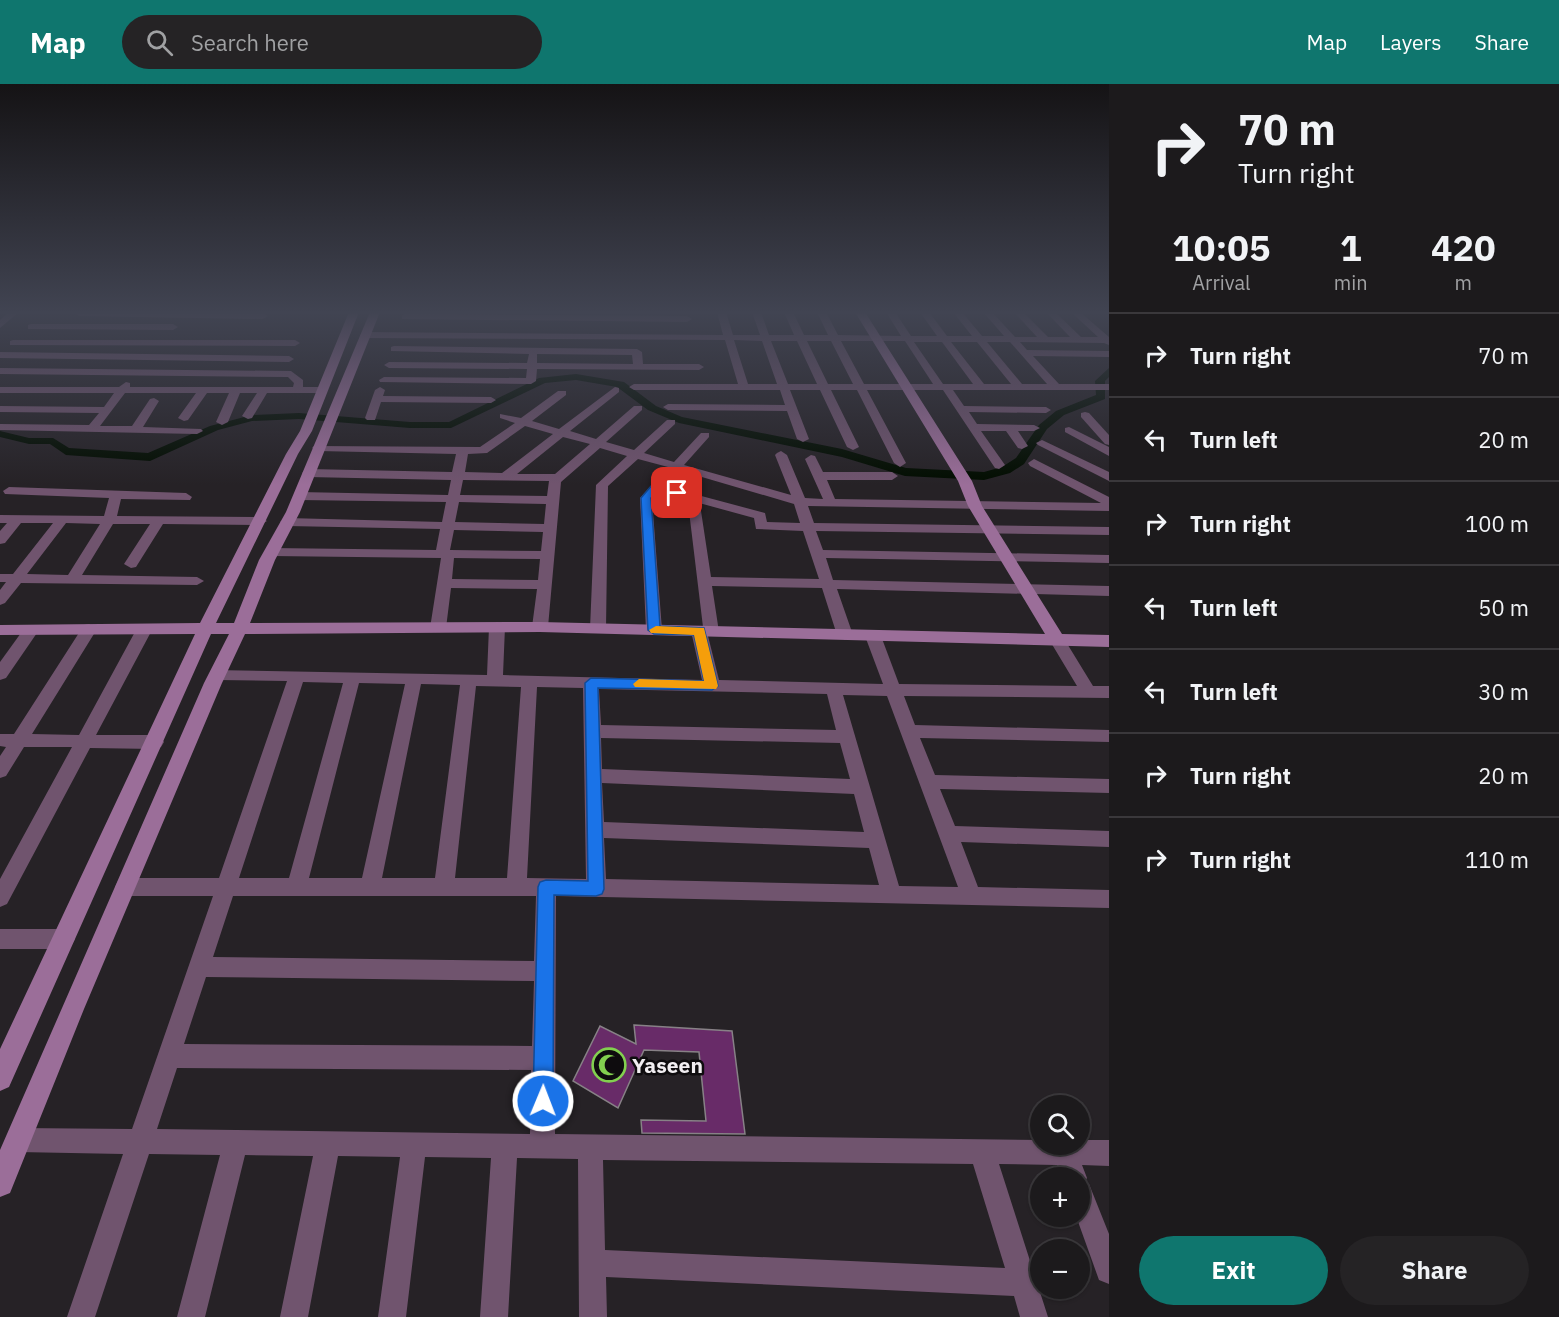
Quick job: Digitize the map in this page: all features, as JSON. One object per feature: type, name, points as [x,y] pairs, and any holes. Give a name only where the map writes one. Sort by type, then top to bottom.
[{"type":"main road","points":[[0,1183],[125,887],[239,630],[271,552],[299,496],[308,473],[316,436],[315,407],[330,370]]},
{"type":"main road","points":[[0,1078],[205,630],[292,454],[316,436],[334,409],[350,370]]},
{"type":"main road","points":[[897,370],[961,475],[975,506],[1058,640]]},
{"type":"main road","points":[[0,630],[540,627],[1109,641]]},
{"type":"street","points":[[92,429],[138,370]]},
{"type":"street","points":[[371,418],[387,370]]},
{"type":"street","points":[[384,380],[531,381],[532,370]]},
{"type":"street","points":[[699,370],[703,387]]},
{"type":"street","points":[[739,370],[744,387]]},
{"type":"street","points":[[776,370],[803,439]]},
{"type":"street","points":[[815,370],[852,447]]},
{"type":"street","points":[[851,370],[900,463]]},
{"type":"street","points":[[930,370],[961,409],[999,465]]},
{"type":"street","points":[[967,370],[980,387]]},
{"type":"street","points":[[1005,370],[1018,386]]},
{"type":"street","points":[[1043,370],[1060,386]]},
{"type":"street","points":[[0,371],[291,374],[299,382],[297,390]]},
{"type":"street","points":[[634,387],[1108,387]]},
{"type":"street","points":[[0,390],[321,390]]},
{"type":"street","points":[[184,418],[204,390]]},
{"type":"street","points":[[222,422],[237,390]]},
{"type":"street","points":[[248,416],[264,390]]},
{"type":"street","points":[[505,477],[615,390]]},
{"type":"street","points":[[316,436],[483,451],[562,393]]},
{"type":"street","points":[[377,399],[491,400]]},
{"type":"street","points":[[135,430],[154,401]]},
{"type":"street","points":[[668,407],[790,408]]},
{"type":"street","points":[[540,627],[555,481],[638,408]]},
{"type":"street","points":[[0,409],[106,410]]},
{"type":"street","points":[[961,409],[1046,410]]},
{"type":"street","points":[[1086,415],[1109,442]]},
{"type":"street","points":[[504,416],[800,502],[975,506],[1109,505]]},
{"type":"street","points":[[598,629],[602,485],[671,422]]},
{"type":"street","points":[[0,427],[197,430]]},
{"type":"street","points":[[973,428],[1034,428]]},
{"type":"street","points":[[1010,428],[1022,446]]},
{"type":"street","points":[[1069,430],[1109,452]]},
{"type":"street","points":[[654,630],[646,498],[705,435]]},
{"type":"street","points":[[1042,443],[1109,477]]},
{"type":"street","points":[[438,628],[448,526],[463,450]]},
{"type":"street","points":[[781,455],[800,502],[845,635]]},
{"type":"street","points":[[811,459],[831,503]]},
{"type":"street","points":[[1034,463],[1109,505]]},
{"type":"street","points":[[308,473],[558,478]]},
{"type":"street","points":[[819,476],[892,476]]},
{"type":"street","points":[[656,487],[760,516],[761,526],[1109,531]]},
{"type":"street","points":[[9,491],[186,497]]},
{"type":"street","points":[[72,579],[109,520],[116,495]]},
{"type":"street","points":[[299,496],[552,500]]},
{"type":"street","points":[[694,511],[704,582],[705,631],[712,686]]},
{"type":"street","points":[[0,519],[260,521]]},
{"type":"street","points":[[0,540],[17,519]]},
{"type":"street","points":[[0,600],[62,520]]},
{"type":"street","points":[[131,564],[159,520]]},
{"type":"street","points":[[287,522],[550,528]]},
{"type":"street","points":[[271,552],[547,555]]},
{"type":"street","points":[[818,554],[1109,559]]},
{"type":"street","points":[[0,578],[197,581]]},
{"type":"street","points":[[704,582],[1027,591],[1109,591]]},
{"type":"street","points":[[444,583],[544,585]]},
{"type":"street","points":[[495,681],[497,627]]},
{"type":"street","points":[[0,771],[90,629]]},
{"type":"street","points":[[0,674],[31,630]]},
{"type":"street","points":[[0,898],[144,630]]},
{"type":"street","points":[[873,636],[972,897]]},
{"type":"street","points":[[1058,640],[1088,692]]},
{"type":"street","points":[[218,674],[893,690],[1109,692]]},
{"type":"street","points":[[81,1317],[297,676]]},
{"type":"street","points":[[297,887],[352,677]]},
{"type":"street","points":[[370,887],[414,679]]},
{"type":"street","points":[[444,887],[469,680]]},
{"type":"street","points":[[516,888],[529,681]]},
{"type":"street","points":[[591,683],[596,889]]},
{"type":"street","points":[[833,688],[892,896]]},
{"type":"street","points":[[592,731],[847,737]]},
{"type":"street","points":[[909,731],[1109,736]]},
{"type":"street","points":[[0,740],[155,742]]},
{"type":"street","points":[[594,776],[861,787]]},
{"type":"street","points":[[928,782],[1109,786]]},
{"type":"street","points":[[595,830],[876,840]]},
{"type":"street","points":[[948,834],[1109,839]]},
{"type":"street","points":[[125,887],[546,887],[1109,899]]},
{"type":"street","points":[[542,1144],[546,887]]},
{"type":"street","points":[[0,939],[64,939]]},
{"type":"street","points":[[199,967],[544,971]]},
{"type":"street","points":[[169,1056],[543,1058]]},
{"type":"street","points":[[18,1140],[542,1144],[1030,1152]]},
{"type":"street","points":[[191,1317],[236,1142]]},
{"type":"street","points":[[294,1317],[328,1143]]},
{"type":"street","points":[[392,1317],[414,1143]]},
{"type":"street","points":[[494,1317],[505,1144]]},
{"type":"street","points":[[590,1145],[593,1317]]},
{"type":"street","points":[[982,1151],[1034,1317]]},
{"type":"street","points":[[1090,1153],[1109,1153]]},
{"type":"street","points":[[1090,1220],[1109,1270]]},
{"type":"street","points":[[592,1263],[1024,1283]]},
{"type":"building","points":[[634,1025],[732,1031],[745,1134],[642,1133],[641,1120],[706,1121],[699,1052],[644,1050],[618,1108],[573,1081],[600,1026],[636,1044]]},
{"type":"waterway","points":[[0,434],[29,441],[53,441],[66,451],[150,457],[214,428],[252,418],[299,416],[410,425],[451,425],[543,380],[576,377],[620,384],[652,408],[679,420],[842,453],[905,472],[984,476],[1006,470],[1020,461],[1043,427],[1060,413],[1101,397],[1100,381],[1109,371]]},
{"type":"slow traffic","points":[[639,684],[712,686],[699,631],[656,630]]},
{"type":"place","name":"Yaseen","points":[[609,1065]]},
{"type":"route","points":[[543,1101],[546,887],[596,889],[591,683],[712,686],[699,631],[654,630],[646,498],[656,487],[677,493]]}]
